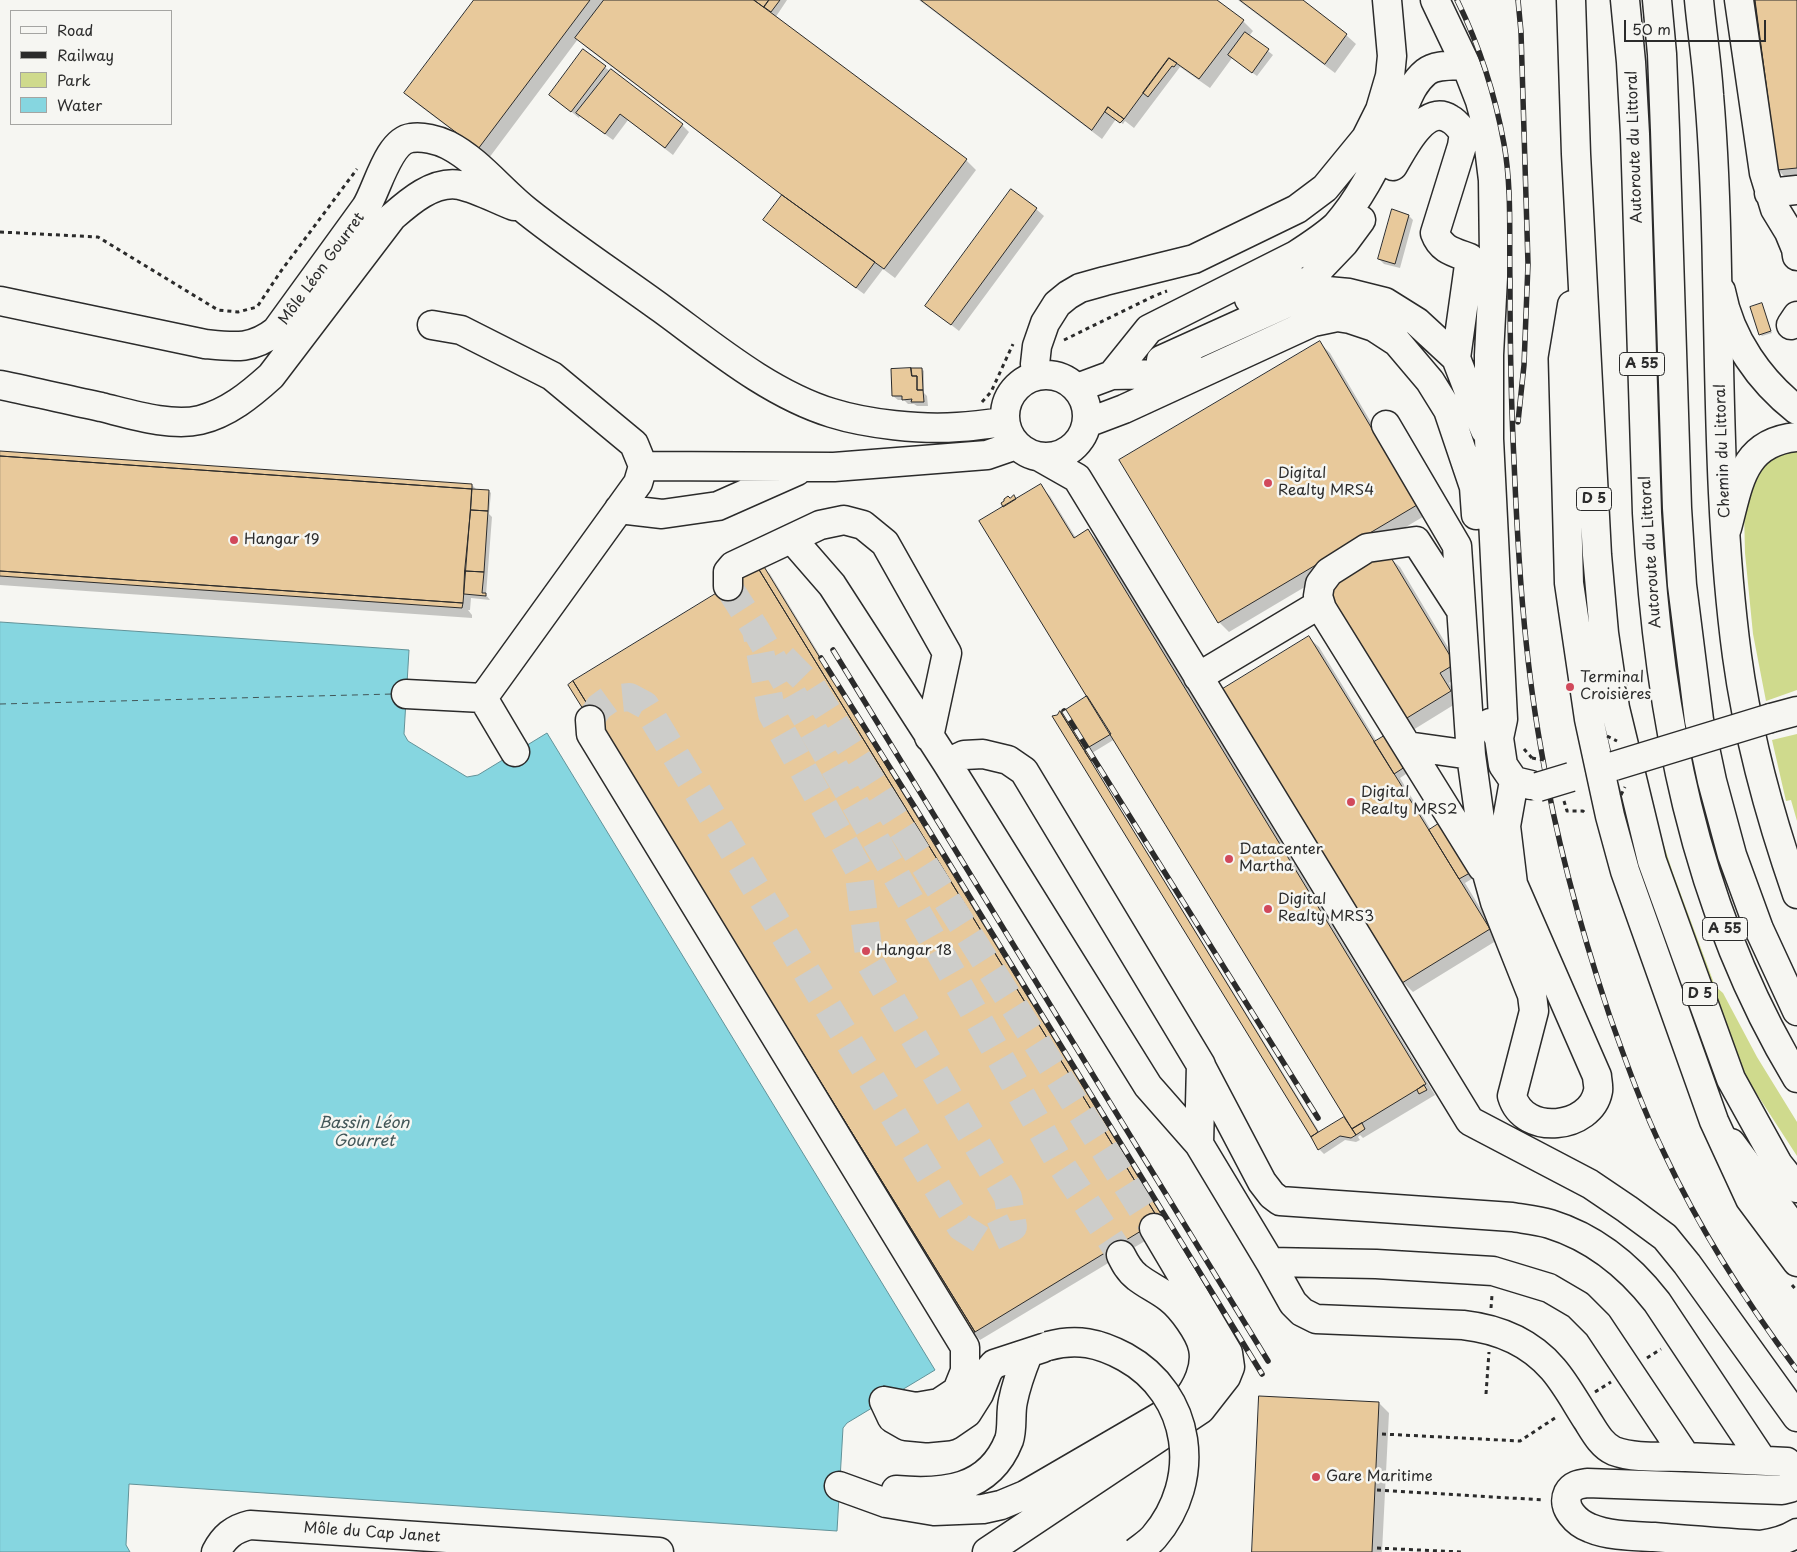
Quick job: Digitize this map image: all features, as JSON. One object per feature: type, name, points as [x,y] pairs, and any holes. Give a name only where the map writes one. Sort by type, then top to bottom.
[{"type":"main road","points":[[1037,375],[1035,364],[1037,346],[1045,323],[1057,304],[1080,288],[1194,259],[1298,209],[1325,188],[1366,138],[1380,110],[1390,76],[1392,56],[1387,0]]},
{"type":"main road","points":[[1435,0],[1466,65],[1480,101],[1486,123],[1493,180],[1494,258],[1489,355],[1489,439],[1503,719],[1499,738],[1502,765],[1526,784],[1571,777],[1607,768],[1784,714]]},
{"type":"main road","points":[[1571,0],[1581,257],[1563,359],[1569,583],[1586,698],[1607,768],[1625,871],[1714,1120],[1750,1199],[1797,1262]]},
{"type":"main road","name":"Autoroute du Littoral","points":[[1625,0],[1635,134],[1650,573],[1656,630],[1671,728],[1701,861],[1715,905],[1755,1000],[1776,1044],[1797,1078]]},
{"type":"main road","name":"Autoroute du Littoral","points":[[1657,0],[1662,54],[1665,130],[1676,508],[1682,585],[1699,720],[1712,781],[1732,855],[1758,929],[1797,1011]]},
{"type":"main road","name":"Chemin du Littoral","points":[[1699,0],[1710,95],[1726,532],[1731,609],[1745,707],[1780,848],[1797,894]]},
{"type":"main road","points":[[1739,0],[1764,172],[1775,209],[1789,232],[1797,256]]},
{"type":"main road","points":[[1122,375],[1149,329],[1296,255],[1314,244],[1335,226],[1357,200],[1399,119],[1412,87],[1427,71],[1439,67],[1466,65]]},
{"type":"main road","points":[[1325,304],[1316,275],[1321,267],[1344,243],[1373,204],[1401,152],[1417,128],[1432,117],[1444,116],[1452,120],[1464,133],[1462,146],[1435,233],[1438,242],[1445,249],[1470,258],[1456,358]]},
{"type":"main road","name":"Môle Léon Gourret","points":[[0,301],[205,344],[235,347],[253,345],[266,339],[276,331],[366,207],[372,198],[386,161],[392,152],[403,141],[410,138],[434,141],[448,145],[477,165],[527,211],[752,375],[800,400],[832,413],[892,425],[957,428],[1020,441]]},
{"type":"main road","name":"Môle Léon Gourret","points":[[0,385],[141,416],[178,421],[200,420],[232,407],[254,392],[271,376],[392,217],[409,202],[427,191],[446,185],[459,185],[527,211]]},
{"type":"main road","points":[[1769,193],[1797,190]]},
{"type":"main road","name":"D 5","points":[[1581,257],[1597,556],[1604,633],[1616,708],[1633,786],[1652,861],[1731,1078],[1778,1164],[1797,1188]]},
{"type":"main road","points":[[1717,270],[1724,308],[1743,349],[1768,384],[1797,410]]},
{"type":"main road","points":[[1077,388],[1122,375],[1154,344],[1283,283],[1300,282],[1325,304],[1350,319],[1374,327],[1397,342],[1430,381],[1448,410],[1474,487],[1489,721],[1499,738]]},
{"type":"main road","points":[[643,466],[834,467],[987,455],[1020,441],[1053,457],[1066,452],[1077,443],[1086,427],[1313,322],[1325,304],[1349,293],[1385,302],[1417,322],[1456,358],[1470,397],[1489,439]]},
{"type":"main road","points":[[432,325],[461,330],[552,376],[634,444],[643,466],[638,483],[483,698]]},
{"type":"main road","points":[[1124,409],[1173,400],[1312,336],[1335,333],[1352,334],[1412,361],[1427,363],[1456,358]]},
{"type":"main road","points":[[1077,478],[1086,427],[1086,404],[1077,388],[1059,376],[1048,374],[1026,379],[1008,397],[1005,409],[1020,441],[1077,478],[1470,1120],[1590,1184],[1665,1237],[1687,1264],[1797,1417]]},
{"type":"main road","points":[[1386,425],[1457,546],[1471,755],[1488,877],[1495,902],[1532,995],[1534,1011],[1512,1096],[1514,1104],[1524,1115],[1542,1123],[1561,1124],[1578,1117],[1592,1105],[1598,1091],[1597,1076],[1513,884],[1506,826],[1526,784]]},
{"type":"main road","points":[[1726,532],[1738,490],[1749,462],[1764,446],[1776,440],[1797,437]]},
{"type":"main road","points":[[619,509],[662,514],[718,506],[806,467]]},
{"type":"main road","points":[[728,586],[728,572],[733,566],[820,526],[844,520],[863,526],[885,543],[947,653],[929,737]]},
{"type":"main road","points":[[792,539],[832,585],[947,763],[1148,1086],[1199,1144],[1293,1303],[1302,1312],[1316,1319],[1463,1325],[1490,1330],[1523,1344],[1541,1357],[1554,1370],[1600,1441],[1613,1450],[1633,1455],[1787,1462],[1793,1469],[1795,1479],[1790,1488],[1782,1490],[1577,1484],[1567,1495],[1567,1507],[1588,1528],[1598,1542],[1629,1536],[1760,1545],[1775,1543],[1790,1538],[1797,1533]]},
{"type":"main road","points":[[1461,611],[1416,541],[1367,548],[1329,572],[1320,584],[1318,596],[1320,604],[1488,877]]},
{"type":"main road","points":[[1198,677],[1320,604]]},
{"type":"main road","points":[[406,694],[483,698]]},
{"type":"main road","points":[[483,698],[515,752]]},
{"type":"main road","points":[[590,720],[591,734],[964,1346],[966,1371],[957,1391],[939,1403],[916,1407],[884,1400],[892,1418],[906,1426],[927,1428],[948,1426],[967,1414],[979,1394],[988,1371],[994,1364],[1002,1360],[1066,1341],[1085,1342],[1111,1349],[1133,1362],[1151,1376],[1166,1395],[1177,1414],[1184,1437],[1183,1479],[1176,1499],[1167,1520],[1153,1538],[1136,1552]]},
{"type":"main road","points":[[1407,746],[1471,755]]},
{"type":"main road","points":[[947,763],[964,755],[983,754],[1008,760],[1024,771],[1201,1065],[1262,1182],[1272,1195],[1280,1201],[1375,1209],[1497,1215],[1549,1224],[1589,1241],[1622,1263],[1657,1302],[1762,1460]]},
{"type":"main road","points":[[1199,1144],[1201,1065]]},
{"type":"main road","points":[[1714,1120],[1797,1232]]},
{"type":"main road","points":[[987,1552],[1201,1409],[1226,1377],[1230,1367],[1228,1354],[1154,1228]]},
{"type":"main road","points":[[1038,1350],[1019,1379],[1012,1402],[1009,1439],[994,1466],[975,1480],[953,1489],[925,1492],[839,1486],[886,1503],[934,1511],[982,1509],[1001,1505],[1025,1495],[1185,1402],[1194,1391],[1200,1378],[1204,1348],[1190,1320],[1181,1309],[1169,1298],[1136,1277],[1120,1255]]},
{"type":"main road","points":[[1270,1262],[1376,1264],[1493,1271],[1549,1288],[1578,1305],[1598,1325],[1686,1457]]},
{"type":"main road","name":"Môle du Cap Janet","points":[[216,1552],[226,1537],[236,1529],[250,1525],[659,1552]]},
{"type":"path","points":[[0,232],[98,237],[218,310],[238,312],[257,307],[281,271],[362,162]]},
{"type":"path","points":[[978,406],[991,392],[1017,334],[1060,342],[1154,296],[1171,290]]},
{"type":"path","points":[[1567,812],[1577,810],[1583,811],[1586,815]]},
{"type":"path","points":[[1486,1394],[1493,1271]]},
{"type":"path","points":[[1382,1434],[1520,1441],[1680,1336]]},
{"type":"path","points":[[1376,1548],[1461,1552]]},
{"type":"green space","points":[[1797,450],[1797,690],[1766,701],[1753,634],[1745,553],[1744,511],[1752,478],[1768,458]]},
{"type":"green space","points":[[1797,734],[1797,821],[1791,800],[1786,801],[1772,740]]},
{"type":"green space","points":[[1643,781],[1673,873],[1715,986],[1723,993],[1757,1057],[1797,1122],[1797,1156],[1738,1065],[1671,874]]},
{"type":"water","name":"Bassin Léon Gourret","points":[[0,622],[409,650],[404,734],[408,741],[467,777],[478,775],[547,733],[935,1370],[847,1423],[843,1428],[837,1531],[129,1484],[126,1545],[130,1552],[0,1552]]},
{"type":"building","points":[[474,0],[590,0],[478,149],[404,93]]},
{"type":"building","points":[[604,0],[754,0],[967,159],[884,269],[782,195],[575,38]]},
{"type":"building","points":[[754,0],[769,0],[764,7]]},
{"type":"building","points":[[769,0],[780,0],[771,12],[764,7]]},
{"type":"building","points":[[921,0],[1217,0],[1244,20],[1199,79],[1169,58],[1124,119],[1108,107],[1092,130]]},
{"type":"building","points":[[1240,0],[1303,0],[1347,34],[1325,64]]},
{"type":"building","points":[[1749,0],[1755,0],[1776,159],[1771,160]]},
{"type":"building","points":[[1755,0],[1797,0],[1797,168],[1777,170]]},
{"type":"building","points":[[1245,32],[1269,49],[1252,73],[1228,55]]},
{"type":"building","points":[[583,49],[606,66],[571,112],[549,95]]},
{"type":"building","points":[[1169,58],[1177,63],[1174,67],[1172,66],[1148,97],[1143,93]]},
{"type":"building","points":[[611,69],[683,124],[665,148],[620,114],[605,134],[576,113]]},
{"type":"building","points":[[1108,107],[1124,119],[1120,123],[1105,112]]},
{"type":"building","points":[[1011,189],[1037,208],[951,325],[925,306]]},
{"type":"building","points":[[782,195],[875,262],[856,288],[763,220]]},
{"type":"building","points":[[1392,209],[1409,215],[1395,264],[1378,259]]},
{"type":"building","points":[[1762,303],[1771,331],[1759,335],[1750,307]]},
{"type":"building","name":"Digital Realty MRS4","points":[[1320,341],[1417,505],[1218,623],[1119,460]]},
{"type":"building","points":[[911,368],[912,376],[917,376],[917,390],[923,390],[924,402],[911,402],[912,399],[902,400],[902,396],[892,396],[891,369]]},
{"type":"building","points":[[911,368],[922,368],[923,390],[917,390],[917,376],[912,376]]},
{"type":"building","points":[[0,451],[472,484],[472,489],[0,456]]},
{"type":"building","name":"Hangar 19","points":[[0,456],[472,489],[463,603],[0,571]]},
{"type":"building","name":"Digital Realty MRS3","points":[[1041,484],[1074,538],[1088,529],[1426,1084],[1352,1129],[979,521]]},
{"type":"building","points":[[472,489],[489,490],[488,511],[471,510]]},
{"type":"building","points":[[1014,495],[1016,499],[1003,507],[1001,503],[1004,499]]},
{"type":"building","points":[[471,510],[488,511],[484,572],[465,571]]},
{"type":"building","points":[[1370,556],[1390,556],[1455,664],[1440,673],[1451,691],[1402,721],[1328,599],[1334,578]]},
{"type":"building","points":[[763,565],[1164,1219],[1159,1220],[758,568]]},
{"type":"building","name":"Hangar 18","points":[[758,568],[1159,1220],[975,1332],[573,681]]},
{"type":"building","points":[[0,571],[463,603],[462,608],[0,576]]},
{"type":"building","points":[[465,571],[484,572],[482,593],[486,593],[486,596],[464,594]]},
{"type":"building","name":"Digital Realty MRS2","points":[[1309,636],[1490,929],[1402,983],[1221,690]]},
{"type":"building","points":[[573,681],[975,1332],[972,1333],[568,685]]},
{"type":"building","points":[[1087,696],[1111,734],[1084,750],[1061,713]]},
{"type":"building","points":[[1060,711],[1318,1132],[1311,1137],[1052,716],[1057,715]]},
{"type":"building","points":[[1391,732],[1411,763],[1394,774],[1374,742]]},
{"type":"building","points":[[1090,749],[1095,758],[1091,761],[1085,752]]},
{"type":"building","points":[[1446,819],[1477,869],[1459,879],[1429,830]]},
{"type":"building","points":[[1424,1085],[1427,1090],[1419,1094],[1417,1090]]},
{"type":"building","points":[[1344,1117],[1356,1135],[1351,1138],[1340,1136],[1318,1150],[1311,1137]]},
{"type":"building","points":[[1362,1123],[1365,1129],[1356,1135],[1352,1129]]},
{"type":"building","name":"Gare Maritime","points":[[1259,1396],[1379,1402],[1372,1552],[1252,1552]]},
{"type":"ferry route","points":[[0,704],[393,694]]},
{"type":"tunnel","points":[[728,586],[756,630],[1060,1163],[1121,1255]]},
{"type":"tunnel","points":[[590,720],[599,707],[610,699],[630,697],[645,705],[961,1227],[983,1241],[1013,1227],[1008,1197],[870,963],[858,868],[772,714],[756,630]]},
{"type":"tunnel","points":[[783,658],[812,687],[1154,1228]]},
{"type":"railway","points":[[1457,0],[1485,70],[1496,107],[1507,161],[1510,212],[1512,416],[1523,605],[1535,713],[1561,849],[1588,949],[1609,1014],[1649,1121],[1679,1184],[1709,1239],[1760,1319],[1797,1370]]},
{"type":"railway","points":[[1518,0],[1521,32],[1528,264],[1524,365],[1518,422]]},
{"type":"railway","points":[[833,650],[1268,1361]]},
{"type":"railway","points":[[821,658],[916,809],[1262,1374]]},
{"type":"railway","points":[[1064,711],[1318,1118]]},
{"type":"place","name":"Digital Realty MRS4","points":[[1268,483]]},
{"type":"place","name":"Hangar 19","points":[[234,540]]},
{"type":"place","name":"Terminal Croisières","points":[[1570,687]]},
{"type":"place","name":"Digital Realty MRS2","points":[[1351,802]]},
{"type":"place","name":"Datacenter Martha","points":[[1229,859]]},
{"type":"place","name":"Digital Realty MRS3","points":[[1268,909]]},
{"type":"place","name":"Hangar 18","points":[[866,951]]},
{"type":"place","name":"Gare Maritime","points":[[1316,1477]]}]
